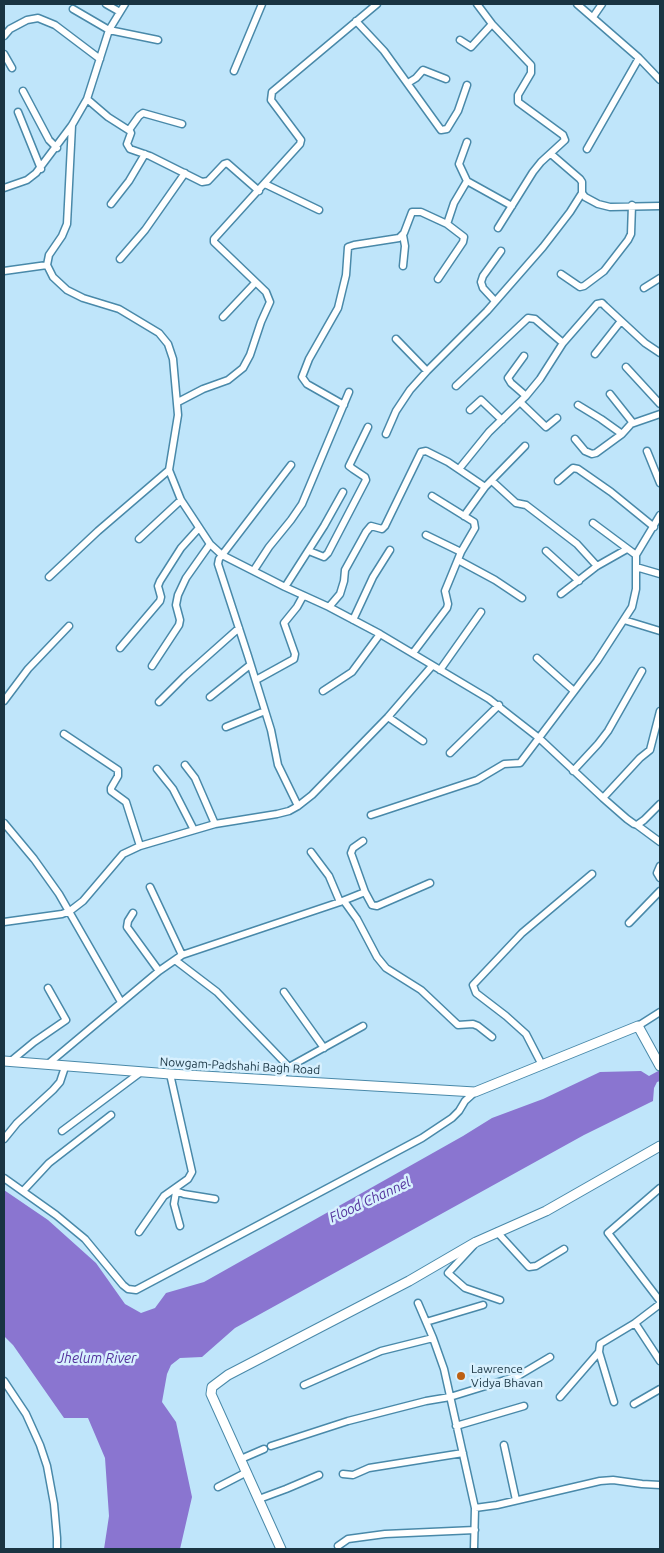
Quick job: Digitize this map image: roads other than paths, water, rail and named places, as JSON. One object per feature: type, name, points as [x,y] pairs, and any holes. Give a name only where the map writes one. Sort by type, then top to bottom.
[{"type":"main road","points":[[475,1092],[542,1065],[640,1030],[660,1066]]},
{"type":"main road","name":"Nowgam-Padshahi Bagh Road","points":[[7,1061],[170,1074],[475,1092]]},
{"type":"main road","points":[[281,1549],[211,1394],[212,1387],[219,1380],[409,1281],[477,1242],[546,1211],[660,1146]]},
{"type":"street","points":[[106,4],[120,12]]},
{"type":"street","points":[[4,188],[27,180],[41,169],[57,148],[87,99],[109,30],[125,4]]},
{"type":"street","points":[[234,71],[262,4]]},
{"type":"street","points":[[178,402],[197,391],[228,380],[243,368],[270,302],[266,292],[214,240],[301,142],[271,100],[272,92],[377,4]]},
{"type":"street","points":[[477,4],[492,24],[531,65],[531,73],[518,96],[518,102],[542,118],[565,138],[564,142],[533,172],[498,228]]},
{"type":"street","points":[[576,4],[639,58],[660,80]]},
{"type":"street","points":[[593,17],[602,4]]},
{"type":"street","points":[[73,9],[109,30],[158,40]]},
{"type":"street","points":[[4,36],[10,29],[27,20],[38,18],[55,25],[100,59]]},
{"type":"street","points":[[356,21],[384,51],[439,128],[443,130],[448,127],[458,111],[467,85]]},
{"type":"street","points":[[460,40],[468,46],[474,46],[492,24]]},
{"type":"street","points":[[4,54],[12,68]]},
{"type":"street","points":[[587,150],[639,58]]},
{"type":"street","points":[[408,83],[416,78],[422,70],[446,79]]},
{"type":"street","points":[[23,91],[49,140],[57,148]]},
{"type":"street","points":[[87,99],[108,117],[129,130]]},
{"type":"street","points":[[18,112],[41,169]]},
{"type":"street","points":[[182,124],[143,113],[129,130],[127,146],[130,150],[145,154],[199,181],[205,182],[224,164],[227,164],[259,191]]},
{"type":"street","points":[[72,125],[67,224],[62,236],[48,255],[46,265],[54,277],[67,290],[83,298],[119,310],[164,338],[173,359],[178,402],[178,415],[169,470],[181,500],[210,544],[222,555],[303,596],[330,607],[380,634],[498,705],[539,738],[627,820],[660,842]]},
{"type":"street","points":[[467,142],[459,164],[467,181],[512,206]]},
{"type":"street","points":[[111,204],[129,181],[145,154]]},
{"type":"street","points":[[386,434],[402,401],[427,371],[495,301],[543,247],[582,193],[582,182],[580,179],[551,154]]},
{"type":"street","points":[[120,259],[145,230],[185,173]]},
{"type":"street","points":[[446,224],[454,204],[467,181]]},
{"type":"street","points":[[265,184],[319,210]]},
{"type":"street","points":[[582,193],[585,197],[605,206],[660,206]]},
{"type":"street","points":[[561,274],[580,287],[604,271],[628,240],[632,228],[632,205]]},
{"type":"street","points":[[344,405],[307,384],[302,376],[309,359],[338,308],[346,275],[348,247],[397,239],[403,235],[410,215],[415,211],[421,212],[446,224],[462,235],[464,240],[438,279]]},
{"type":"street","points":[[403,235],[405,241],[403,266]]},
{"type":"street","points":[[495,301],[483,288],[481,282],[483,276],[501,251]]},
{"type":"street","points":[[4,271],[46,265]]},
{"type":"street","points":[[644,288],[660,278]]},
{"type":"street","points":[[222,317],[256,283]]},
{"type":"street","points":[[459,469],[489,432],[526,396],[540,379],[563,343],[597,304],[602,303],[644,343],[660,353]]},
{"type":"street","points":[[456,386],[528,318],[535,319],[563,343]]},
{"type":"street","points":[[595,354],[621,321]]},
{"type":"street","points":[[396,339],[427,371]]},
{"type":"street","points":[[524,356],[508,378],[526,396]]},
{"type":"street","points":[[626,367],[660,404]]},
{"type":"street","points":[[254,570],[302,504],[349,392]]},
{"type":"street","points":[[610,394],[633,423]]},
{"type":"street","points":[[470,410],[481,400],[502,420]]},
{"type":"street","points":[[520,402],[546,427],[557,418]]},
{"type":"street","points":[[578,405],[622,434]]},
{"type":"street","points":[[575,440],[585,451],[592,454],[596,453],[622,434],[633,423],[660,414]]},
{"type":"street","points":[[309,552],[324,557],[328,553],[366,480],[364,476],[350,466],[368,427]]},
{"type":"street","points":[[464,516],[484,487],[526,446]]},
{"type":"street","points":[[330,607],[340,594],[345,570],[366,532],[371,526],[382,529],[385,526],[421,452],[424,450],[429,452],[459,469],[484,487]]},
{"type":"street","points":[[647,450],[660,483]]},
{"type":"street","points":[[290,465],[222,555],[218,564],[256,680],[278,765],[298,806]]},
{"type":"street","points":[[558,481],[572,470],[578,468],[654,527]]},
{"type":"street","points":[[49,577],[98,531],[169,470]]},
{"type":"street","points":[[492,481],[516,503],[526,505],[578,544],[597,566]]},
{"type":"street","points":[[285,587],[309,552],[343,492]]},
{"type":"street","points":[[413,653],[447,608],[445,591],[461,552],[476,525],[432,496]]},
{"type":"street","points":[[139,539],[181,500]]},
{"type":"street","points":[[371,815],[478,780],[504,764],[518,764],[574,692],[624,620],[634,602],[636,555],[660,515]]},
{"type":"street","points":[[593,523],[636,555]]},
{"type":"street","points":[[120,648],[160,601],[161,596],[158,586],[160,581],[181,548],[199,528]]},
{"type":"street","points":[[426,535],[461,552]]},
{"type":"street","points":[[152,666],[179,625],[180,620],[176,605],[178,595],[186,578],[210,544]]},
{"type":"street","points":[[561,594],[597,566],[627,549]]},
{"type":"street","points":[[353,620],[373,577],[390,550]]},
{"type":"street","points":[[546,551],[579,581]]},
{"type":"street","points":[[458,560],[495,580],[522,598]]},
{"type":"street","points":[[636,567],[660,574]]},
{"type":"street","points":[[256,680],[294,659],[295,654],[284,623],[303,596]]},
{"type":"street","points":[[440,670],[480,612]]},
{"type":"street","points":[[624,620],[660,631]]},
{"type":"street","points":[[4,701],[28,669],[69,626]]},
{"type":"street","points":[[159,702],[184,676],[240,628]]},
{"type":"street","points":[[323,691],[352,672],[380,634]]},
{"type":"street","points":[[538,658],[574,692]]},
{"type":"street","points":[[210,697],[250,664]]},
{"type":"street","points":[[4,922],[62,914],[70,911],[89,895],[122,854],[140,846],[215,824],[277,814],[298,806],[312,795],[388,717],[432,666]]},
{"type":"street","points":[[573,771],[608,731],[642,671]]},
{"type":"street","points":[[450,753],[498,705]]},
{"type":"street","points":[[226,727],[265,711]]},
{"type":"street","points":[[603,798],[640,758],[650,750],[660,711]]},
{"type":"street","points":[[388,717],[423,741]]},
{"type":"street","points":[[64,734],[118,770],[118,776],[111,791],[126,802],[140,846]]},
{"type":"street","points":[[185,765],[195,778],[215,824]]},
{"type":"street","points":[[157,769],[173,789],[194,830]]},
{"type":"street","points":[[637,825],[650,816],[660,804]]},
{"type":"street","points":[[4,823],[44,871],[70,911],[121,1002]]},
{"type":"street","points":[[363,841],[351,850],[365,892],[372,905],[377,906],[430,883]]},
{"type":"street","points":[[311,852],[329,876],[342,901],[357,919],[377,957],[386,968],[421,990],[458,1025],[469,1023],[478,1026],[492,1037]]},
{"type":"street","points":[[660,866],[657,873],[660,878]]},
{"type":"street","points":[[542,1065],[526,1034],[478,994],[474,990],[473,985],[522,933],[592,874]]},
{"type":"street","points":[[150,887],[182,955]]},
{"type":"street","points":[[629,923],[660,891]]},
{"type":"street","points":[[48,1064],[159,971],[182,955],[365,892]]},
{"type":"street","points":[[133,913],[127,922],[127,927],[159,971]]},
{"type":"street","points":[[175,960],[216,992],[289,1067]]},
{"type":"street","points":[[7,1061],[65,1021],[48,988]]},
{"type":"street","points":[[284,992],[324,1048]]},
{"type":"street","points":[[640,1030],[660,1012]]},
{"type":"street","points":[[279,1080],[289,1067],[363,1026]]},
{"type":"street","points":[[4,1139],[17,1123],[54,1090],[60,1082],[65,1067]]},
{"type":"street","points":[[62,1131],[141,1072]]},
{"type":"street","points":[[139,1232],[166,1194],[174,1191],[188,1179],[192,1169],[170,1074]]},
{"type":"street","points":[[4,1178],[56,1215],[85,1239],[125,1287],[136,1290],[422,1138],[452,1118],[465,1101],[475,1092]]},
{"type":"street","points":[[23,1191],[49,1163],[111,1115]]},
{"type":"street","points":[[560,1397],[599,1352],[602,1342],[635,1323],[660,1303],[608,1233],[660,1188]]},
{"type":"street","points":[[174,1191],[215,1199]]},
{"type":"street","points":[[174,1191],[174,1204],[180,1226]]},
{"type":"street","points":[[497,1232],[529,1267],[536,1266],[564,1249]]},
{"type":"street","points":[[477,1242],[448,1273],[465,1288],[500,1300]]},
{"type":"street","points":[[418,1303],[444,1369],[475,1508],[474,1549]]},
{"type":"street","points":[[426,1322],[483,1306]]},
{"type":"street","points":[[635,1323],[660,1361]]},
{"type":"street","points":[[304,1386],[381,1351],[433,1338]]},
{"type":"street","points":[[599,1352],[614,1402]]},
{"type":"street","points":[[271,1446],[348,1421],[450,1397],[518,1376],[550,1357]]},
{"type":"street","points":[[4,1381],[26,1414],[40,1445],[51,1484],[58,1538],[57,1549]]},
{"type":"street","points":[[634,1404],[660,1389]]},
{"type":"street","points":[[456,1426],[524,1406]]},
{"type":"street","points":[[504,1444],[516,1500]]},
{"type":"street","points":[[241,1459],[264,1449]]},
{"type":"street","points":[[343,1474],[354,1475],[368,1468],[463,1453]]},
{"type":"street","points":[[218,1488],[247,1472]]},
{"type":"street","points":[[259,1499],[319,1475]]},
{"type":"street","points":[[475,1508],[600,1481],[613,1480],[660,1485]]},
{"type":"street","points":[[338,1546],[348,1539],[384,1534],[475,1530]]},
{"type":"water","points":[[660,1070],[660,1081],[657,1082],[654,1088],[653,1101],[584,1135],[235,1328],[202,1357],[180,1358],[171,1365],[167,1374],[162,1402],[176,1422],[192,1497],[180,1549],[104,1549],[109,1516],[105,1458],[88,1418],[64,1418],[13,1345],[4,1336],[4,1190],[48,1220],[96,1263],[125,1304],[141,1313],[155,1308],[166,1293],[204,1282],[492,1118],[543,1099],[600,1072],[641,1071],[649,1076]]},
{"type":"place","name":"Lawrence Vidya Bhavan","points":[[461,1376]]},
{"type":"water label","name":"Flood Channel","points":[[370,1200]]},
{"type":"water label","name":"Jhelum River","points":[[97,1358]]}]
